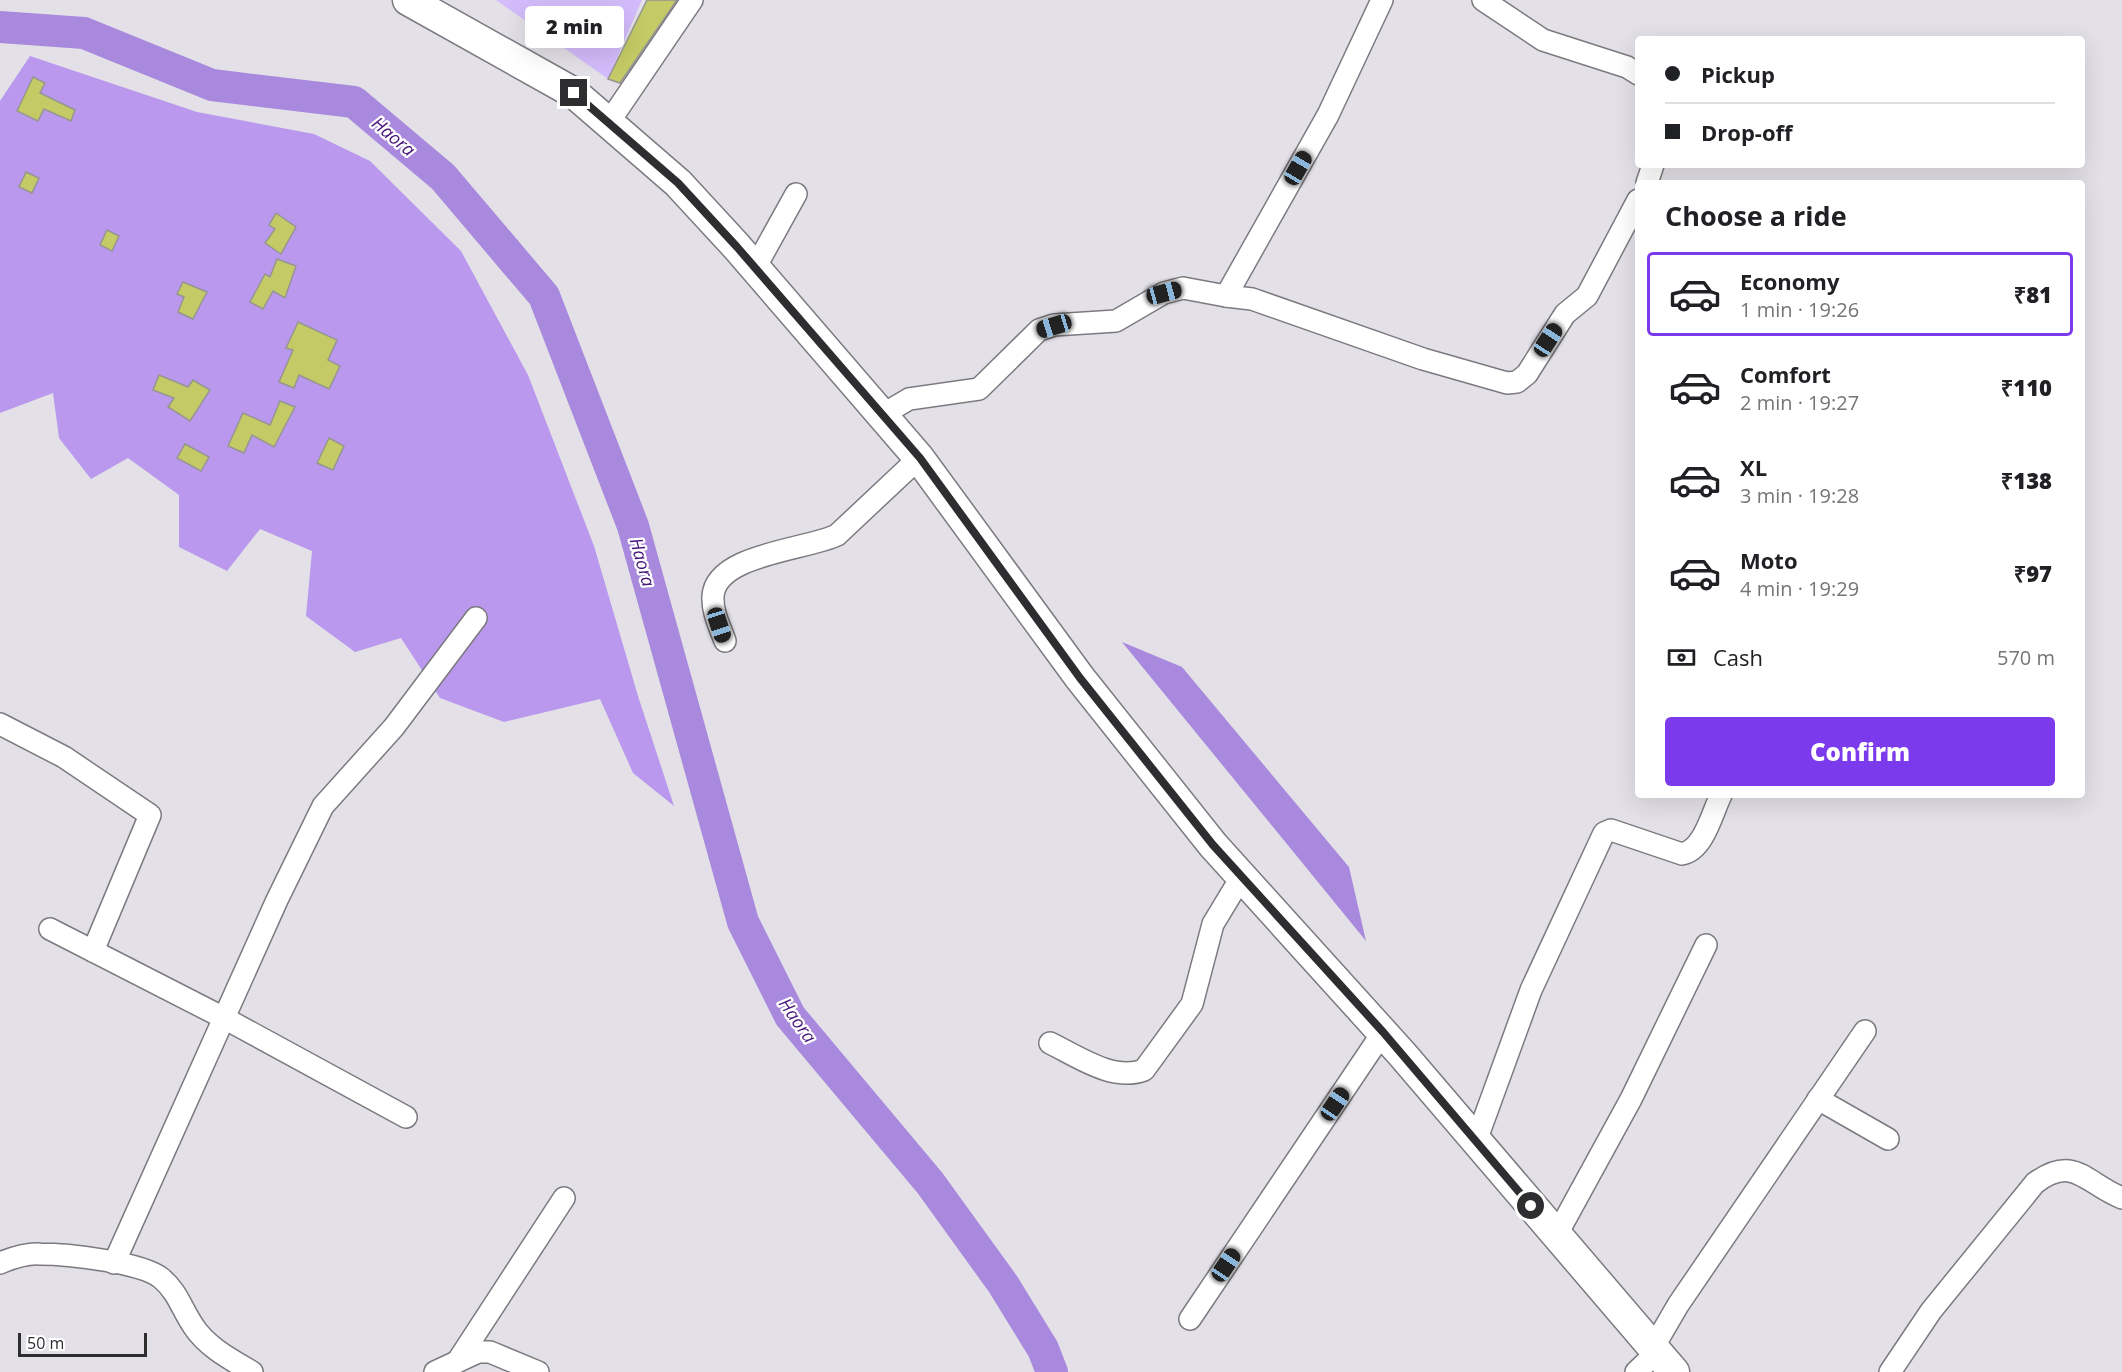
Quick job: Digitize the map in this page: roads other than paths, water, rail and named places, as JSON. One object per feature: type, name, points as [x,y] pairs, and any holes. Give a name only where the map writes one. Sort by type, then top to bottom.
[{"type":"highway","points":[[408,0],[574,93],[678,183],[756,268],[920,458],[1080,678],[1213,845],[1383,1032],[1556,1236],[1655,1361]]},
{"type":"street","points":[[609,122],[692,0]]},
{"type":"street","points":[[1226,296],[1328,115],[1382,0]]},
{"type":"street","points":[[1483,0],[1543,40],[1635,72]]},
{"type":"street","points":[[756,268],[796,194]]},
{"type":"street","points":[[882,415],[909,399],[979,388],[1039,330],[1054,326],[1116,321],[1164,293],[1183,288],[1252,299],[1423,359],[1507,383],[1517,382],[1527,374],[1565,315],[1587,296],[1635,206]]},
{"type":"street","points":[[725,641],[713,608],[713,594],[724,573],[753,559],[837,536],[920,458]]},
{"type":"street","points":[[114,1263],[224,1018],[323,806],[394,727],[476,618]]},
{"type":"street","points":[[0,724],[64,757],[150,815],[93,951]]},
{"type":"street","points":[[1476,1141],[1531,990],[1604,833],[1611,830],[1682,854],[1690,853],[1697,846],[1720,798]]},
{"type":"street","points":[[1050,1043],[1102,1068],[1126,1074],[1144,1070],[1192,1004],[1213,924],[1242,876]]},
{"type":"street","points":[[50,929],[224,1018],[406,1117]]},
{"type":"street","points":[[1556,1236],[1631,1100],[1706,945]]},
{"type":"street","points":[[1655,1361],[1678,1305],[1865,1031]]},
{"type":"street","points":[[1190,1319],[1383,1032]]},
{"type":"street","points":[[1818,1099],[1888,1139]]},
{"type":"street","points":[[1890,1372],[1947,1290],[2035,1184],[2051,1172],[2065,1169],[2122,1198]]},
{"type":"street","points":[[457,1362],[564,1198]]},
{"type":"street","points":[[0,1263],[38,1253],[83,1257],[147,1270],[159,1277],[174,1291],[194,1327],[210,1345],[247,1371]]},
{"type":"street","points":[[435,1372],[478,1352],[490,1352],[538,1372]]},
{"type":"waterway","name":"Haora","points":[[0,27],[84,33],[212,85],[354,102],[443,177],[544,296],[633,526],[743,922],[790,1016],[930,1183],[1003,1284],[1043,1349],[1052,1372]]}]
